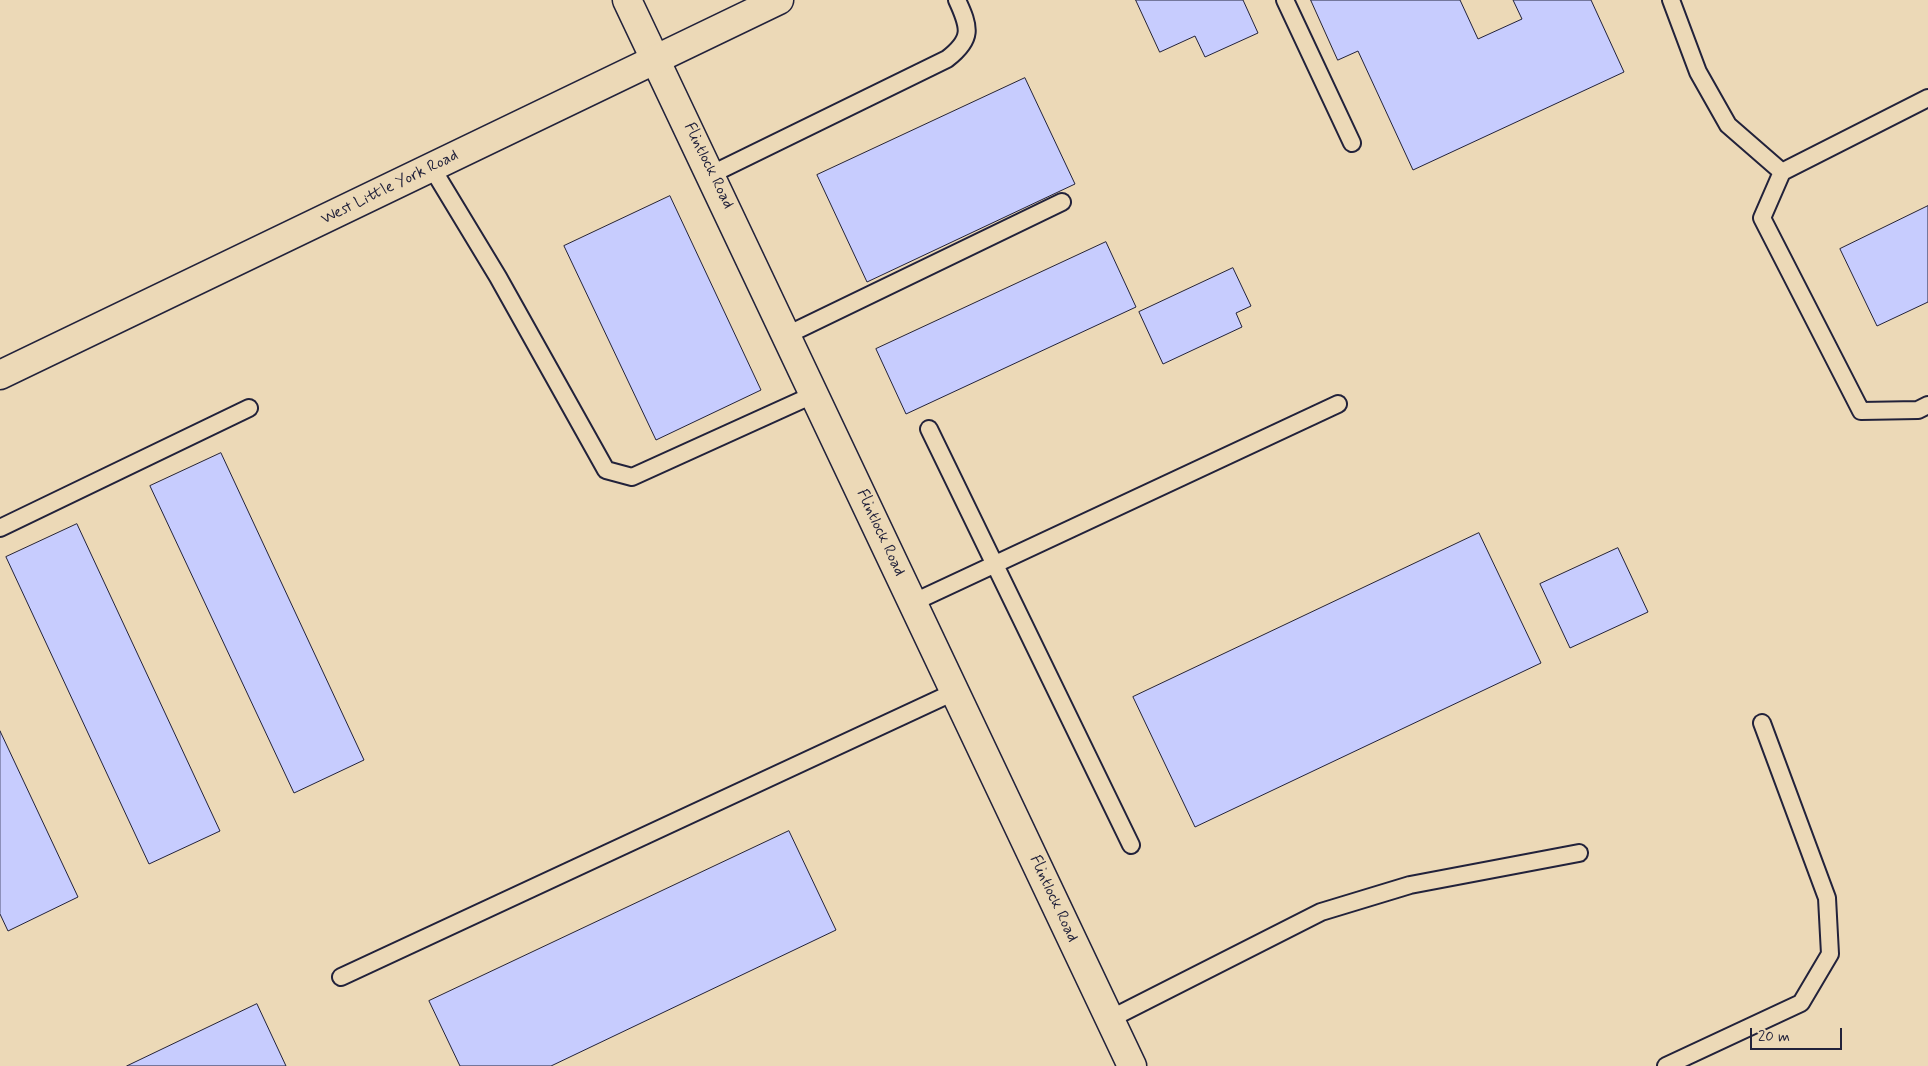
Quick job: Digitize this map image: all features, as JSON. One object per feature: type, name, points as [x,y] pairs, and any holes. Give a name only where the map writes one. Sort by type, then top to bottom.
[{"type":"street","name":"Flintlock Road","points":[[627,0],[712,174],[912,603],[1110,1020],[1126,1064]]},
{"type":"street","name":"West Little York Road","points":[[0,375],[779,0]]},
{"type":"lane","points":[[712,174],[947,59],[965,43],[968,35],[967,26],[956,0]]},
{"type":"lane","points":[[1285,0],[1352,143]]},
{"type":"lane","points":[[1671,0],[1698,72],[1728,125],[1782,172]]},
{"type":"lane","points":[[1928,98],[1782,172],[1762,218],[1861,411],[1918,410],[1928,405]]},
{"type":"lane","points":[[432,168],[498,277],[606,470],[632,477],[815,394]]},
{"type":"lane","points":[[787,334],[1062,202]]},
{"type":"lane","points":[[912,603],[1338,404]]},
{"type":"lane","points":[[0,528],[249,408]]},
{"type":"lane","points":[[929,429],[1131,845]]},
{"type":"lane","points":[[341,977],[954,692]]},
{"type":"lane","points":[[1666,1066],[1801,1003],[1830,954],[1827,898],[1762,723]]},
{"type":"lane","points":[[1110,1020],[1321,912],[1410,885],[1579,853]]},
{"type":"building","points":[[1136,0],[1243,0],[1258,33],[1205,57],[1195,36],[1160,52]]},
{"type":"building","points":[[1311,0],[1460,0],[1478,39],[1522,19],[1513,0],[1591,0],[1624,72],[1413,170],[1358,51],[1338,60]]},
{"type":"building","points":[[1025,78],[1075,184],[867,282],[817,175]]},
{"type":"building","points":[[670,196],[761,390],[656,440],[564,246]]},
{"type":"building","points":[[1928,206],[1928,302],[1877,326],[1840,249]]},
{"type":"building","points":[[1106,242],[1136,307],[906,414],[876,349]]},
{"type":"building","points":[[1233,268],[1251,306],[1236,313],[1242,327],[1163,364],[1139,312]]},
{"type":"building","points":[[221,453],[364,760],[294,793],[150,486]]},
{"type":"building","points":[[77,524],[220,831],[149,864],[6,557]]},
{"type":"building","points":[[1479,533],[1541,663],[1195,827],[1133,697]]},
{"type":"building","points":[[1618,548],[1648,612],[1570,648],[1540,584]]},
{"type":"building","points":[[0,731],[78,897],[8,931],[0,914]]},
{"type":"building","points":[[789,831],[836,930],[551,1066],[460,1066],[429,1001]]},
{"type":"building","points":[[257,1004],[286,1066],[127,1066]]}]
